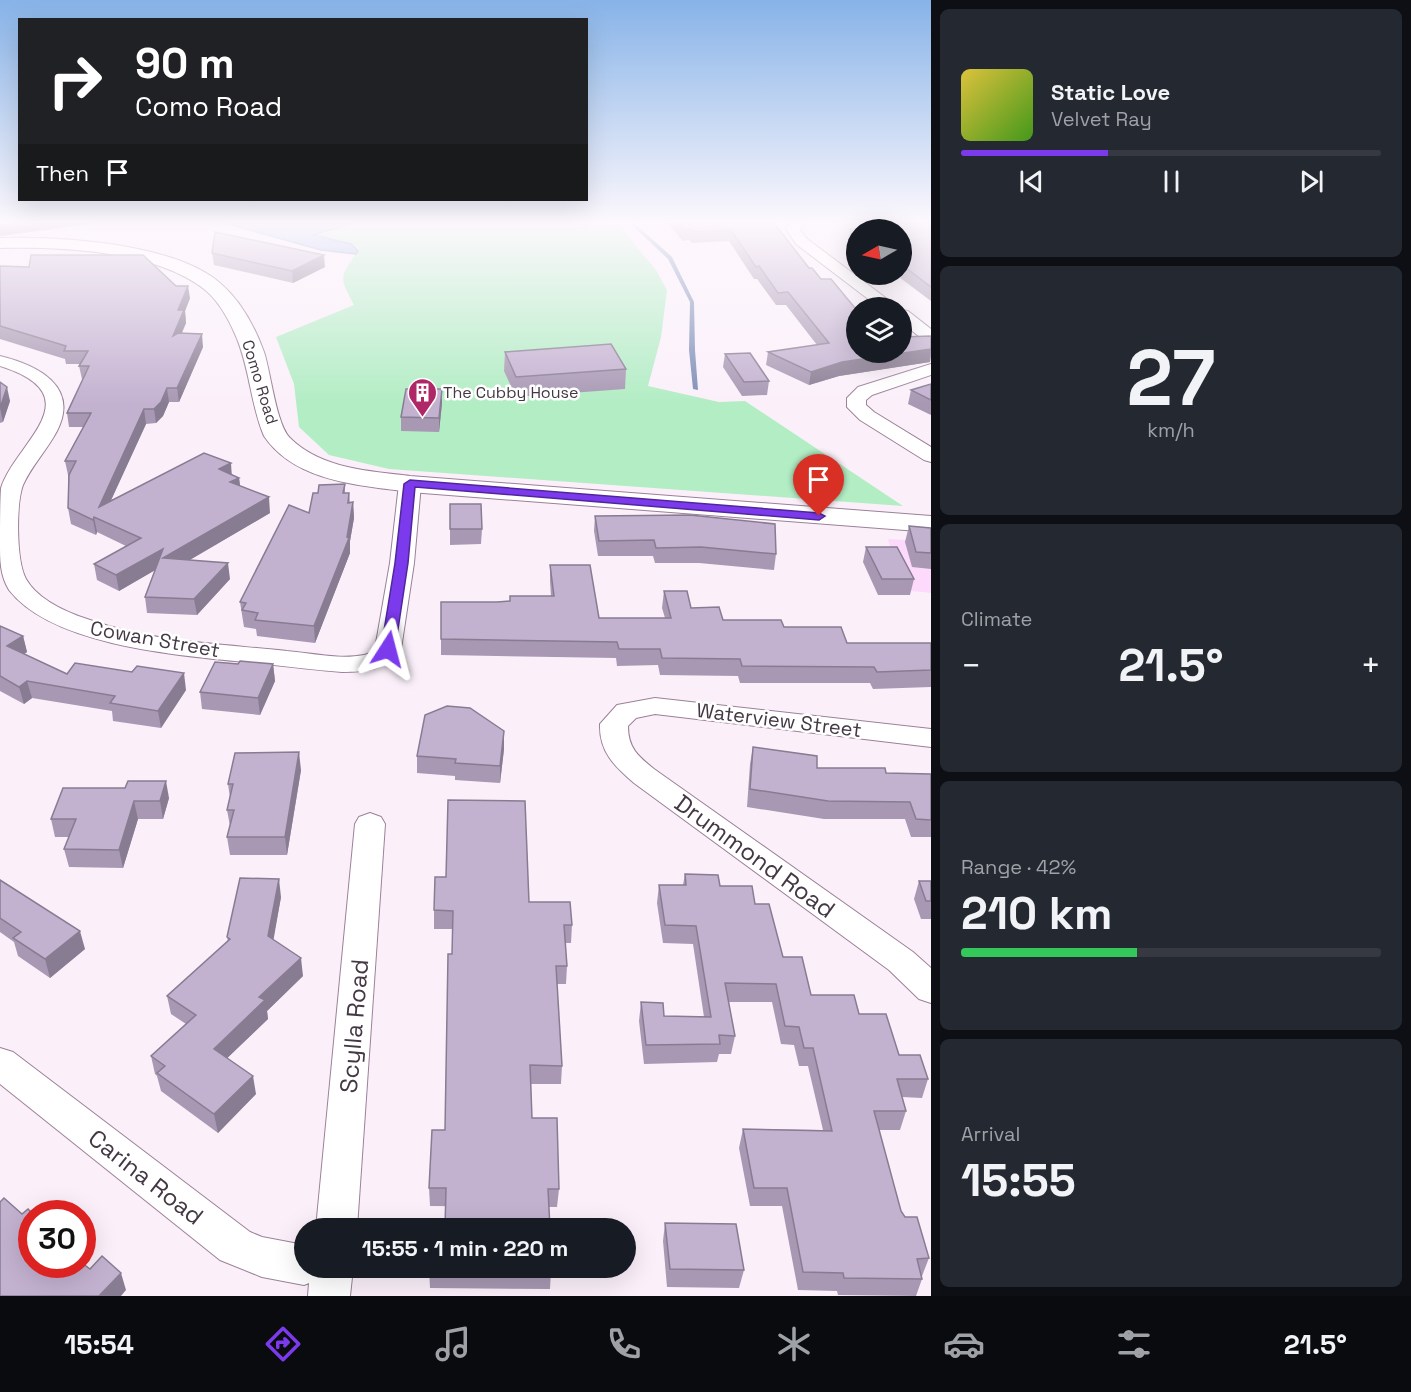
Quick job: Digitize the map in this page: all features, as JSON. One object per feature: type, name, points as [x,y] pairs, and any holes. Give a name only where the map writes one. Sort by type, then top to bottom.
[{"type":"street","name":"Como Road","points":[[207,283],[242,327],[253,352],[272,426],[280,442],[300,457],[326,468],[362,477],[410,484],[931,524]]},
{"type":"street","points":[[858,283],[876,297]]},
{"type":"street","points":[[912,323],[931,337]]},
{"type":"street","name":"Cowan Street","points":[[0,361],[22,369],[45,383],[55,404],[55,412],[47,430],[9,496],[9,564],[13,578],[38,603],[82,626],[121,636],[218,651],[361,664],[374,662],[383,657],[388,649],[402,563],[410,484]]},
{"type":"street","points":[[931,369],[865,391],[856,399],[857,407],[867,416],[931,456]]},
{"type":"street","name":"Waterview Street","points":[[627,711],[655,706],[931,738]]},
{"type":"street","name":"Drummond Road","points":[[627,711],[614,724],[613,741],[623,759],[901,962],[931,989]]},
{"type":"street","name":"Scylla Road","points":[[337,1218],[370,824]]},
{"type":"street","name":"Carina Road","points":[[0,1063],[235,1246],[262,1257],[294,1263]]},
{"type":"street","points":[[329,1296],[330,1278]]},
{"type":"shaded area","points":[[888,539],[931,541],[931,593],[902,590]]},
{"type":"green space","points":[[663,283],[667,290],[661,337],[648,386],[719,402],[745,401],[903,506],[389,469],[329,455],[299,427],[294,384],[276,337],[354,305],[344,284]]},
{"type":"building","points":[[0,283],[173,283],[176,286],[188,286],[178,310],[184,310],[173,336],[178,333],[202,334],[177,388],[167,388],[161,402],[154,409],[144,409],[99,507],[204,453],[231,463],[219,469],[239,478],[230,482],[269,497],[163,558],[228,563],[194,599],[145,597],[163,549],[116,575],[94,564],[141,538],[68,508],[69,475],[76,461],[65,461],[91,413],[67,413],[89,366],[79,366],[88,351],[64,351],[66,346],[0,326]]},
{"type":"building","points":[[771,283],[835,283],[846,297],[846,361],[811,372],[768,352],[829,343],[788,292],[778,293]]},
{"type":"building","points":[[931,336],[931,349],[912,352],[912,337]]},
{"type":"building","points":[[611,344],[626,369],[516,377],[505,352]]},
{"type":"building","points":[[750,353],[769,381],[744,382],[725,354]]},
{"type":"building","points":[[0,382],[7,387],[0,408]]},
{"type":"building","points":[[931,384],[931,400],[911,390]]},
{"type":"building","points":[[406,389],[442,389],[439,418],[401,417]]},
{"type":"building","points":[[345,484],[343,493],[349,493],[348,503],[353,502],[347,537],[349,538],[314,626],[255,620],[258,613],[242,610],[246,603],[240,602],[289,505],[309,513],[313,493],[318,493],[319,485]]},
{"type":"building","points":[[450,504],[481,504],[482,529],[450,529]]},
{"type":"building","points":[[690,515],[775,524],[776,554],[701,547],[656,548],[654,540],[599,541],[595,516]]},
{"type":"building","points":[[909,526],[931,528],[931,553],[916,552]]},
{"type":"building","points":[[866,547],[897,547],[914,579],[882,579]]},
{"type":"building","points":[[550,565],[590,565],[599,618],[671,618],[664,591],[687,591],[691,608],[719,607],[723,620],[781,620],[784,627],[841,627],[847,643],[931,643],[931,670],[877,672],[874,667],[742,666],[740,659],[662,658],[660,649],[619,649],[617,642],[441,639],[441,602],[497,602],[510,601],[510,596],[554,596]]},
{"type":"building","points":[[0,626],[23,636],[7,646],[67,674],[75,663],[132,672],[137,666],[184,673],[158,711],[110,703],[115,696],[27,681],[19,687],[0,676]]},
{"type":"building","points":[[240,661],[273,664],[258,698],[200,692],[215,662],[238,664]]},
{"type":"building","points":[[447,706],[470,708],[504,731],[500,766],[455,763],[456,759],[417,756],[425,715]]},
{"type":"building","points":[[753,747],[817,756],[817,768],[885,768],[886,773],[931,774],[931,820],[916,819],[910,802],[828,801],[750,789]]},
{"type":"building","points":[[299,752],[285,837],[227,837],[234,810],[227,810],[233,784],[228,784],[235,753]]},
{"type":"building","points":[[128,781],[166,781],[160,801],[134,801],[119,850],[64,849],[76,819],[51,819],[63,788],[125,788]]},
{"type":"building","points":[[448,800],[525,801],[529,902],[570,902],[572,925],[564,925],[567,966],[556,966],[562,1066],[530,1065],[532,1118],[557,1118],[559,1189],[548,1189],[549,1218],[445,1218],[446,1188],[429,1188],[432,1130],[445,1130],[448,954],[452,954],[453,911],[434,910],[435,877],[446,877]]},
{"type":"building","points":[[685,874],[718,875],[720,886],[752,886],[755,904],[769,904],[783,957],[802,957],[811,995],[854,995],[859,1014],[886,1014],[899,1055],[920,1055],[928,1079],[897,1079],[906,1111],[874,1111],[901,1211],[905,1217],[917,1217],[929,1258],[917,1259],[922,1279],[844,1278],[843,1273],[803,1272],[787,1188],[754,1188],[743,1129],[832,1131],[813,1048],[804,1048],[799,1027],[785,1026],[776,984],[725,983],[735,1036],[719,1035],[720,1044],[646,1045],[641,1002],[663,1003],[664,1016],[711,1017],[696,926],[665,925],[659,885],[686,885]]},
{"type":"building","points":[[240,878],[279,879],[268,936],[301,958],[259,997],[265,1000],[214,1049],[253,1076],[214,1114],[157,1073],[165,1066],[151,1056],[196,1015],[167,996],[230,939],[227,937]]},
{"type":"building","points":[[0,880],[80,931],[45,959],[13,938],[21,932],[0,918]]},
{"type":"building","points":[[919,881],[931,881],[931,901],[926,901]]},
{"type":"building","points":[[4,1198],[18,1210],[18,1278],[96,1278],[96,1262],[102,1256],[121,1273],[99,1296],[0,1296],[0,1202]]},
{"type":"building","points":[[665,1223],[736,1224],[744,1270],[670,1269]]},
{"type":"waterway","points":[[683,283],[692,302],[692,350],[696,389]]},
{"type":"place","name":"The Cubby House","points":[[422,418]]},
{"type":"route","points":[[388,649],[402,563],[410,484],[819,516]]}]
